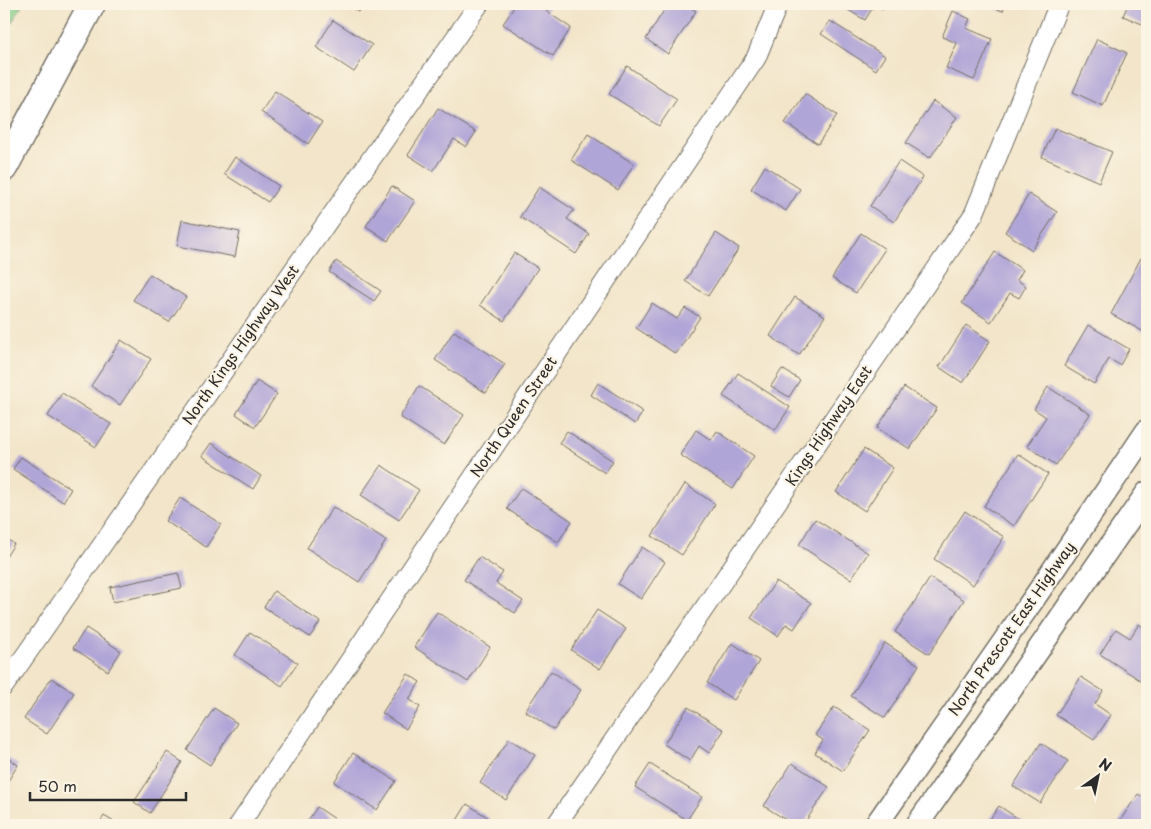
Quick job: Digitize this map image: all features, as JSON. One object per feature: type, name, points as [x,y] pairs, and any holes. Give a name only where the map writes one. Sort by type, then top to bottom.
[{"type":"main road","points":[[4,168],[92,4]]},
{"type":"street","name":"North Kings Highway West","points":[[4,686],[479,4]]},
{"type":"street","name":"North Queen Street","points":[[239,825],[756,58],[778,4]]},
{"type":"street","name":"Kings Highway East","points":[[556,825],[974,214],[1059,4]]},
{"type":"street","name":"North Prescott East Highway","points":[[876,825],[1147,431]]},
{"type":"street","points":[[917,825],[1147,493]]},
{"type":"street","points":[[1062,557],[1090,576]]},
{"type":"green space","points":[[4,4],[23,4],[4,35]]},
{"type":"building","points":[[346,4],[363,4],[358,12]]},
{"type":"building","points":[[516,4],[551,4],[546,11],[571,28],[553,56],[503,24]]},
{"type":"building","points":[[668,4],[685,4],[696,11],[668,54],[646,39]]},
{"type":"building","points":[[838,4],[875,4],[865,20]]},
{"type":"building","points":[[875,4],[885,4],[882,9]]},
{"type":"building","points":[[981,4],[1005,4],[1003,11]]},
{"type":"building","points":[[1128,4],[1147,4],[1147,26],[1123,16]]},
{"type":"building","points":[[953,11],[970,19],[966,28],[992,39],[974,80],[946,68],[957,43],[942,37]]},
{"type":"building","points":[[333,20],[372,45],[354,72],[316,47]]},
{"type":"building","points":[[830,21],[885,56],[876,70],[821,34]]},
{"type":"building","points":[[1097,39],[1127,53],[1103,106],[1073,92]]},
{"type":"building","points":[[627,66],[677,99],[659,126],[609,94]]},
{"type":"building","points":[[275,91],[322,122],[308,144],[261,112]]},
{"type":"building","points":[[805,94],[837,115],[818,144],[785,123]]},
{"type":"building","points":[[933,101],[957,117],[930,158],[906,143]]},
{"type":"building","points":[[438,108],[476,132],[466,147],[454,139],[433,171],[408,155]]},
{"type":"building","points":[[1055,128],[1112,152],[1099,182],[1042,157]]},
{"type":"building","points":[[588,134],[634,164],[618,190],[571,160]]},
{"type":"building","points":[[235,157],[279,186],[268,202],[224,174]]},
{"type":"building","points":[[899,161],[923,177],[894,222],[870,206]]},
{"type":"building","points":[[765,166],[800,189],[786,211],[751,189]]},
{"type":"building","points":[[392,186],[415,201],[388,241],[366,226]]},
{"type":"building","points":[[539,187],[574,210],[567,219],[589,234],[576,254],[520,217]]},
{"type":"building","points":[[1029,194],[1057,212],[1032,250],[1005,232]]},
{"type":"building","points":[[182,220],[240,232],[235,257],[177,246]]},
{"type":"building","points":[[716,233],[739,248],[708,296],[685,281]]},
{"type":"building","points":[[861,233],[885,249],[856,293],[832,278]]},
{"type":"building","points":[[995,252],[1023,270],[1017,280],[1026,286],[1019,298],[1010,293],[991,322],[962,303]]},
{"type":"building","points":[[514,253],[538,268],[504,321],[480,305]]},
{"type":"building","points":[[1141,258],[1147,262],[1147,325],[1144,332],[1111,314]]},
{"type":"building","points":[[336,261],[381,291],[374,301],[329,272]]},
{"type":"building","points":[[150,274],[186,297],[169,322],[133,300]]},
{"type":"building","points":[[795,297],[825,316],[799,355],[770,336]]},
{"type":"building","points":[[652,303],[677,319],[685,308],[700,317],[676,354],[636,328]]},
{"type":"building","points":[[966,325],[990,341],[963,383],[939,367]]},
{"type":"building","points":[[1088,325],[1129,349],[1120,365],[1109,359],[1094,384],[1064,366]]},
{"type":"building","points":[[454,331],[505,364],[486,393],[435,360]]},
{"type":"building","points":[[121,340],[151,359],[120,405],[91,386]]},
{"type":"building","points":[[782,369],[800,380],[789,397],[771,386]]},
{"type":"building","points":[[738,373],[790,407],[775,430],[723,396]]},
{"type":"building","points":[[257,381],[277,394],[255,427],[236,414]]},
{"type":"building","points":[[598,383],[643,412],[635,424],[591,395]]},
{"type":"building","points":[[419,386],[464,415],[444,445],[400,417]]},
{"type":"building","points":[[904,387],[937,408],[910,449],[877,428]]},
{"type":"building","points":[[1048,387],[1090,414],[1056,465],[1027,446],[1046,417],[1034,409]]},
{"type":"building","points":[[62,393],[111,424],[96,447],[48,416]]},
{"type":"building","points":[[696,430],[711,440],[717,431],[754,456],[733,489],[680,455]]},
{"type":"building","points":[[567,431],[613,461],[605,473],[559,443]]},
{"type":"building","points":[[211,443],[261,476],[253,489],[202,456]]},
{"type":"building","points":[[864,449],[893,468],[865,511],[836,492]]},
{"type":"building","points":[[1018,454],[1048,474],[1014,526],[984,506]]},
{"type":"building","points":[[21,457],[71,489],[63,502],[13,469]]},
{"type":"building","points":[[381,465],[419,490],[399,520],[361,495]]},
{"type":"building","points":[[685,484],[715,504],[682,555],[652,536]]},
{"type":"building","points":[[521,488],[572,521],[558,542],[507,509]]},
{"type":"building","points":[[180,498],[221,524],[206,547],[165,521]]},
{"type":"building","points":[[333,507],[386,541],[359,582],[307,548]]},
{"type":"building","points":[[965,511],[1004,537],[973,585],[934,559]]},
{"type":"building","points":[[815,519],[868,553],[851,579],[799,545]]},
{"type":"building","points":[[4,537],[14,544],[4,560]]},
{"type":"building","points":[[642,547],[665,562],[641,599],[618,584]]},
{"type":"building","points":[[479,557],[503,572],[496,583],[523,601],[515,613],[464,580]]},
{"type":"building","points":[[178,573],[182,588],[113,602],[110,587]]},
{"type":"building","points":[[930,578],[964,600],[929,654],[895,632]]},
{"type":"building","points":[[776,581],[811,603],[794,629],[786,624],[778,636],[751,618]]},
{"type":"building","points":[[274,591],[320,622],[310,637],[264,607]]},
{"type":"building","points":[[597,610],[626,629],[600,669],[571,650]]},
{"type":"building","points":[[437,612],[490,647],[468,682],[414,647]]},
{"type":"building","points":[[1139,624],[1147,630],[1147,656],[1144,661],[1147,664],[1146,684],[1100,654],[1116,629],[1130,638]]},
{"type":"building","points":[[86,628],[121,651],[108,671],[73,648]]},
{"type":"building","points":[[250,632],[298,663],[282,686],[235,655]]},
{"type":"building","points":[[732,643],[759,661],[734,700],[707,683]]},
{"type":"building","points":[[885,643],[919,665],[885,718],[851,696]]},
{"type":"building","points":[[551,671],[581,690],[554,730],[525,711]]},
{"type":"building","points":[[408,674],[420,682],[409,699],[420,707],[406,729],[382,713]]},
{"type":"building","points":[[1081,677],[1103,691],[1095,704],[1111,715],[1094,740],[1056,715]]},
{"type":"building","points":[[51,678],[74,693],[47,734],[24,719]]},
{"type":"building","points":[[688,707],[724,730],[709,753],[699,746],[690,761],[664,744]]},
{"type":"building","points":[[834,707],[870,730],[843,771],[815,753],[823,740],[815,735]]},
{"type":"building","points":[[214,708],[237,723],[210,765],[187,750]]},
{"type":"building","points":[[509,739],[535,755],[506,800],[480,783]]},
{"type":"building","points":[[1041,743],[1068,761],[1040,803],[1013,786]]},
{"type":"building","points":[[167,752],[182,762],[150,813],[134,802]]},
{"type":"building","points":[[353,753],[396,781],[377,810],[334,782]]},
{"type":"building","points":[[8,758],[18,765],[4,787],[4,765]]},
{"type":"building","points":[[792,763],[829,787],[803,825],[794,825],[764,806]]},
{"type":"building","points":[[650,764],[702,797],[687,820],[635,787]]},
{"type":"building","points":[[1138,794],[1147,800],[1147,825],[1117,825]]},
{"type":"building","points":[[467,804],[489,818],[485,825],[454,825]]},
{"type":"building","points":[[999,806],[1025,823],[1023,825],[986,825]]},
{"type":"building","points":[[317,807],[344,825],[305,825]]},
{"type":"building","points":[[104,816],[119,825],[98,825]]}]
